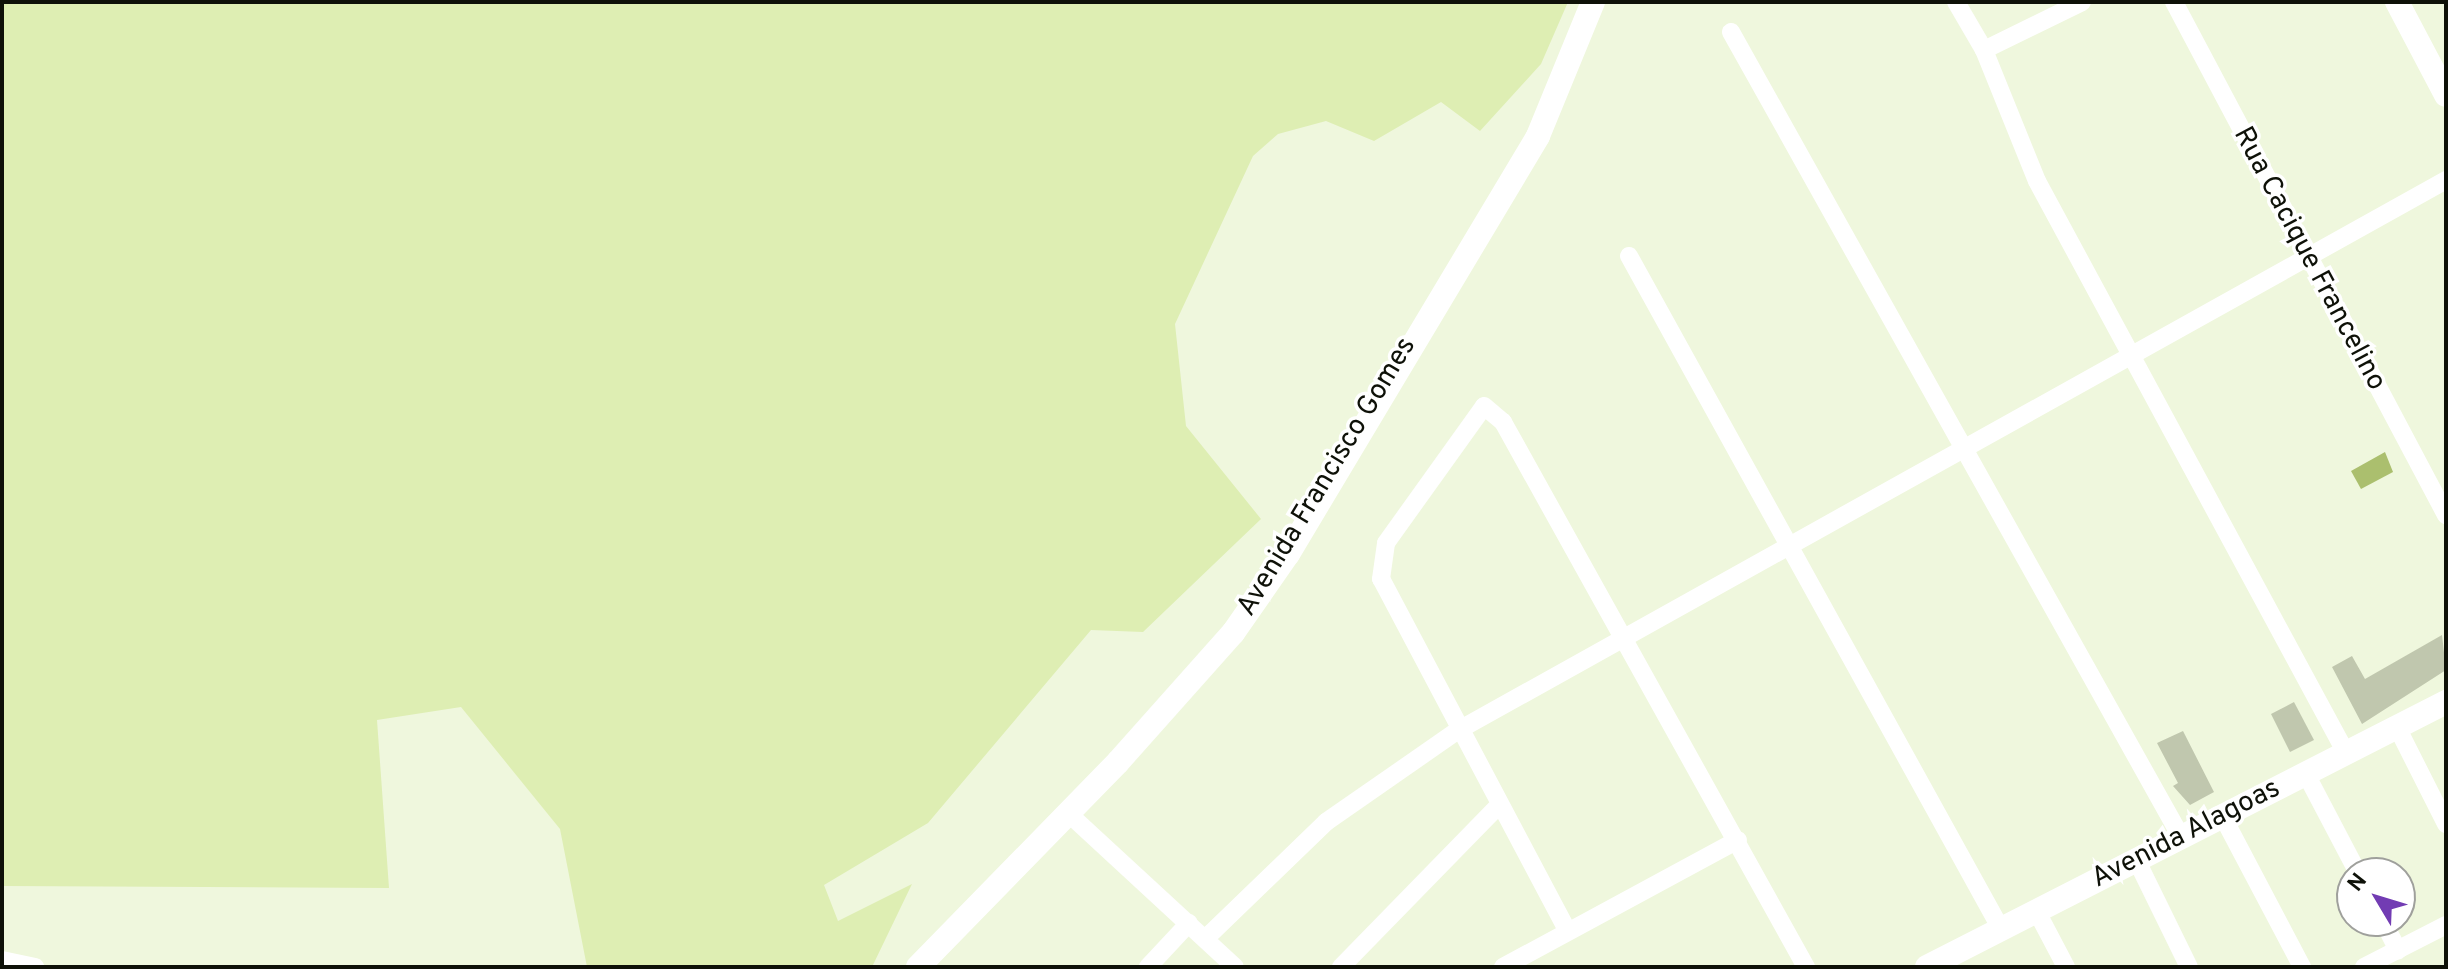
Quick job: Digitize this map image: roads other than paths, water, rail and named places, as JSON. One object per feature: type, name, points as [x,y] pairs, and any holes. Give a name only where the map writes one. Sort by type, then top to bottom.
[{"type":"main road","name":"Avenida Francisco Gomes","points":[[918,967],[1068,813],[1233,633],[1288,554],[1538,136],[1593,2]]},
{"type":"main road","points":[[2397,2],[2446,95]]},
{"type":"main road","name":"Avenida Alagoas","points":[[1927,967],[2446,702]]},
{"type":"street","points":[[1956,2],[1984,50],[2037,181],[2127,353],[2346,753]]},
{"type":"street","points":[[1984,50],[2082,2]]},
{"type":"street","name":"Rua Cacique Francelino","points":[[2174,2],[2307,258],[2446,515]]},
{"type":"street","points":[[1731,32],[1960,447],[2181,837]]},
{"type":"street","points":[[1206,938],[1306,839],[1457,731],[1626,639],[2127,353],[2446,180]]},
{"type":"street","points":[[1629,256],[1793,541],[2001,929]]},
{"type":"street","points":[[1566,928],[1457,731],[1381,579],[1386,543],[1484,406],[1503,422],[1806,967]]},
{"type":"street","points":[[2397,727],[2446,824]]},
{"type":"street","points":[[2306,774],[2350,857]]},
{"type":"street","points":[[1341,967],[1498,806]]},
{"type":"street","points":[[1068,813],[1235,967]]},
{"type":"street","points":[[2223,817],[2302,967]]},
{"type":"street","points":[[1503,967],[1566,928],[1738,840]]},
{"type":"street","points":[[2136,859],[2189,967]]},
{"type":"street","points":[[2036,910],[2066,967]]},
{"type":"street","points":[[1148,967],[1189,923]]},
{"type":"street","points":[[2364,967],[2446,925]]},
{"type":"street","points":[[2391,937],[2398,950]]},
{"type":"street","points":[[2,960],[35,967]]}]
